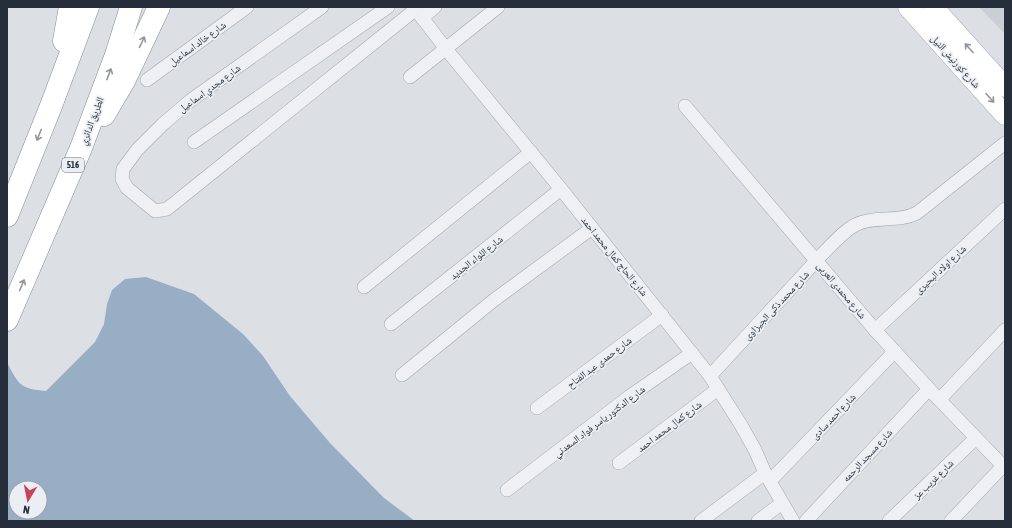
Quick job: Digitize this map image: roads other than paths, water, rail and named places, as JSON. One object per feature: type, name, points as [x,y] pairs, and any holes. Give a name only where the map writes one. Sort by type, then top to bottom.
[{"type":"highway","points":[[51,106],[70,7]]},
{"type":"highway","points":[[7,216],[51,106],[88,7]]},
{"type":"highway","name":"الطريق الدائري","points":[[7,320],[80,148],[116,54],[131,7]]},
{"type":"highway","points":[[80,148],[104,116],[124,81],[159,7]]},
{"type":"main road","name":"شارع كورنيش النيل","points":[[908,7],[1005,115]]},
{"type":"main road","name":"شارع كورنيش النيل","points":[[932,7],[1005,87]]},
{"type":"street","name":"شارع خالد اسماعيل","points":[[147,80],[247,7]]},
{"type":"street","name":"شارع مجدي اسماعيل","points":[[322,7],[191,100],[163,124],[137,150],[123,169],[122,179],[127,188],[155,211],[167,209],[417,11]]},
{"type":"street","points":[[194,142],[388,7]]},
{"type":"street","points":[[417,11],[436,7]]},
{"type":"street","points":[[410,77],[498,7]]},
{"type":"street","name":"شارع الحاج كمال محمد احمد","points":[[417,11],[710,376],[741,425],[755,450],[767,477],[793,521]]},
{"type":"street","name":"شارع محمدى العربى","points":[[685,106],[875,330],[1004,467]]},
{"type":"street","name":"شارع محمد ذكى الجيزاوى","points":[[710,376],[817,261],[854,226],[868,221],[903,218],[917,213],[1005,143]]},
{"type":"street","points":[[364,287],[530,152]]},
{"type":"street","name":"شارع اللواء الجديد","points":[[391,324],[561,189]]},
{"type":"street","name":"شارع اولاد البحيرى","points":[[875,330],[1005,209]]},
{"type":"street","points":[[402,375],[494,300],[592,228]]},
{"type":"street","name":"شارع حمدى عبد الفتاح","points":[[537,408],[662,315]]},
{"type":"street","points":[[940,399],[1005,330]]},
{"type":"street","name":"شارع احمد سادى","points":[[700,521],[767,477],[896,351]]},
{"type":"street","name":"شارع الدكتور ياسر فواد السعدني","points":[[507,490],[630,396],[692,353]]},
{"type":"street","name":"شارع كمال محمد احمد","points":[[619,463],[718,389]]},
{"type":"street","name":"شارع مسجد الرحمه","points":[[806,521],[929,389]]},
{"type":"street","name":"شارع غريب عز","points":[[889,521],[976,438]]},
{"type":"street","points":[[951,521],[1004,467]]},
{"type":"street","points":[[758,521],[782,503]]},
{"type":"water","points":[[146,277],[194,294],[243,334],[263,356],[290,396],[330,443],[384,498],[415,521],[7,521],[7,362],[14,376],[25,387],[46,391],[95,342],[104,324],[107,304],[112,290],[125,279]]}]
